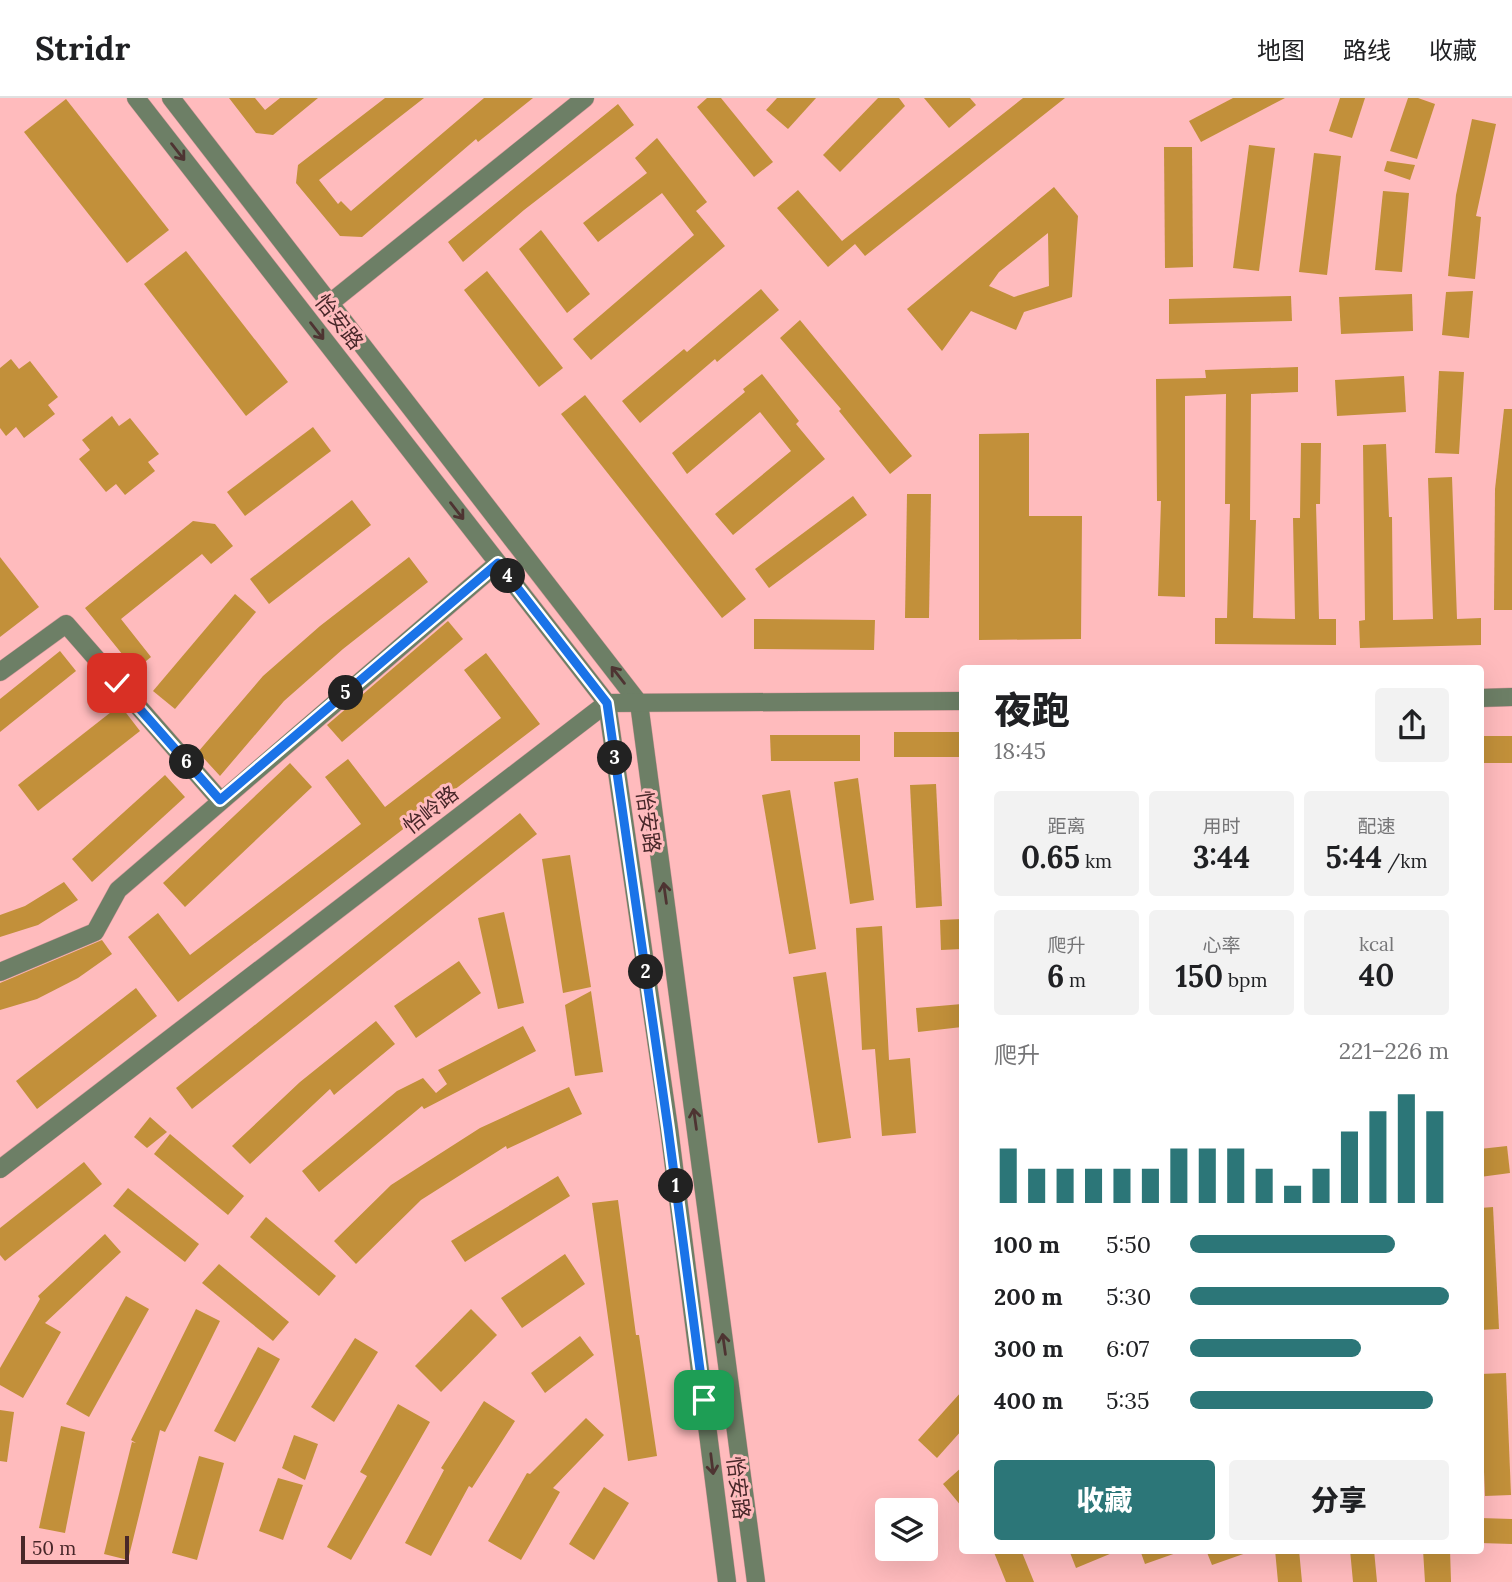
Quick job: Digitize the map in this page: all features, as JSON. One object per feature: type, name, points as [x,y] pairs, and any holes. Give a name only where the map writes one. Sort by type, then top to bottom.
[{"type":"street","name":"怡安路","points":[[136,98],[607,703],[668,1128],[727,1582]]},
{"type":"street","name":"怡安路","points":[[171,98],[639,703],[756,1582]]},
{"type":"street","points":[[330,303],[585,98]]},
{"type":"street","points":[[0,972],[96,932],[118,890],[498,563]]},
{"type":"street","points":[[0,672],[66,624],[220,800]]},
{"type":"street","points":[[1484,698],[1512,697]]},
{"type":"street","points":[[607,703],[959,701]]},
{"type":"street","name":"怡岭路","points":[[0,1169],[607,703]]},
{"type":"building","points":[[229,98],[255,98],[265,110],[280,98],[318,98],[273,135],[256,133]]},
{"type":"building","points":[[385,98],[424,98],[319,180],[338,204],[341,201],[351,211],[484,98],[533,98],[478,142],[476,139],[362,237],[340,236],[296,183],[298,165]]},
{"type":"building","points":[[707,98],[721,98],[773,162],[754,177],[697,107]]},
{"type":"building","points":[[777,98],[816,98],[788,129],[766,110]]},
{"type":"building","points":[[878,98],[899,98],[905,106],[840,172],[823,155]]},
{"type":"building","points":[[924,98],[970,98],[976,105],[949,128]]},
{"type":"building","points":[[1023,98],[1065,98],[865,256],[855,244],[828,267],[777,208],[798,190],[842,241]]},
{"type":"building","points":[[1233,98],[1285,98],[1201,142],[1189,121]]},
{"type":"building","points":[[1340,98],[1365,98],[1352,138],[1329,131]]},
{"type":"building","points":[[1408,98],[1418,98],[1435,104],[1417,159],[1390,151]]},
{"type":"building","points":[[66,99],[169,230],[127,263],[24,132]]},
{"type":"building","points":[[618,104],[634,125],[524,210],[463,262],[448,242]]},
{"type":"building","points":[[1472,119],[1496,124],[1476,216],[1481,217],[1475,279],[1448,276],[1456,195]]},
{"type":"building","points":[[657,138],[707,202],[696,211],[725,246],[591,360],[573,339],[694,235],[662,193],[598,242],[583,223],[647,173],[635,158]]},
{"type":"building","points":[[1249,145],[1275,148],[1259,271],[1233,268]]},
{"type":"building","points":[[1164,147],[1192,147],[1193,267],[1165,268]]},
{"type":"building","points":[[1314,153],[1341,156],[1327,275],[1299,272]]},
{"type":"building","points":[[1387,161],[1415,165],[1410,180],[1384,171]]},
{"type":"building","points":[[1054,187],[1078,216],[1072,297],[1024,312],[1016,330],[971,311],[942,351],[907,309]],"holes":[[[1048,233],[1049,286],[1014,297],[989,286],[999,272]]]},
{"type":"building","points":[[1383,191],[1409,193],[1402,272],[1375,270]]},
{"type":"building","points":[[541,230],[590,294],[567,313],[519,249]]},
{"type":"building","points":[[186,251],[288,382],[246,416],[144,284]]},
{"type":"building","points":[[487,271],[563,368],[539,387],[464,290]]},
{"type":"building","points":[[761,289],[779,310],[717,362],[715,359],[640,423],[622,401],[684,349],[687,352]]},
{"type":"building","points":[[1473,291],[1469,338],[1442,335],[1446,292]]},
{"type":"building","points":[[1412,294],[1413,331],[1341,334],[1339,297]]},
{"type":"building","points":[[1291,296],[1292,321],[1169,324],[1169,299]]},
{"type":"building","points":[[800,320],[912,456],[890,474],[839,411],[841,409],[780,338]]},
{"type":"building","points":[[11,359],[19,369],[30,361],[58,397],[48,405],[55,414],[24,438],[16,427],[6,436],[0,428],[0,368]]},
{"type":"building","points":[[1298,367],[1298,392],[1251,394],[1250,520],[1256,520],[1253,618],[1295,619],[1293,518],[1300,518],[1301,443],[1321,443],[1320,504],[1316,504],[1319,619],[1336,619],[1336,645],[1215,644],[1215,618],[1227,618],[1230,504],[1225,504],[1226,394],[1185,396],[1185,597],[1158,596],[1161,501],[1157,501],[1156,379],[1206,378],[1205,370]]},
{"type":"building","points":[[1439,371],[1464,372],[1459,454],[1435,453]]},
{"type":"building","points":[[762,374],[799,421],[796,424],[825,459],[733,535],[715,514],[791,451],[760,412],[687,474],[672,453],[745,392],[743,389]]},
{"type":"building","points":[[1404,376],[1406,412],[1337,416],[1335,380]]},
{"type":"building","points":[[585,395],[746,599],[722,618],[561,414]]},
{"type":"building","points":[[1504,409],[1512,409],[1512,610],[1494,610],[1495,489]]},
{"type":"building","points":[[112,416],[119,426],[130,418],[159,454],[148,462],[155,471],[125,495],[116,484],[106,492],[79,459],[90,450],[82,440]]},
{"type":"building","points":[[313,427],[331,451],[245,516],[227,492]]},
{"type":"building","points":[[1029,433],[1029,516],[1082,516],[1081,639],[979,640],[979,434]]},
{"type":"building","points":[[1386,444],[1389,517],[1392,517],[1393,620],[1433,619],[1428,478],[1452,477],[1457,619],[1481,618],[1481,645],[1360,648],[1359,621],[1365,620],[1363,445]]},
{"type":"building","points":[[907,494],[931,494],[929,618],[905,618]]},
{"type":"building","points":[[853,496],[867,515],[769,588],[755,569]]},
{"type":"building","points":[[352,500],[371,525],[269,604],[250,579]]},
{"type":"building","points":[[193,521],[215,524],[233,546],[211,564],[202,554],[121,619],[151,657],[135,670],[85,608]]},
{"type":"building","points":[[0,557],[39,607],[0,637]]},
{"type":"building","points":[[409,557],[428,582],[343,649],[284,701],[220,776],[198,752],[263,676],[320,626]]},
{"type":"building","points":[[235,594],[256,612],[175,709],[153,691]]},
{"type":"building","points":[[754,619],[875,620],[874,650],[754,649]]},
{"type":"building","points":[[448,621],[463,639],[342,742],[327,725]]},
{"type":"building","points":[[60,651],[76,671],[0,732],[0,699]]},
{"type":"building","points":[[486,653],[540,724],[178,1002],[128,937],[158,913],[190,955],[361,824],[325,777],[348,759],[385,807],[501,718],[464,670]]},
{"type":"building","points":[[120,705],[140,731],[38,811],[18,785]]},
{"type":"building","points":[[894,732],[959,732],[959,757],[894,757]]},
{"type":"building","points":[[770,735],[860,735],[860,761],[771,761]]},
{"type":"building","points":[[1484,736],[1512,736],[1512,763],[1484,763]]},
{"type":"building","points":[[290,763],[312,787],[185,907],[163,883]]},
{"type":"building","points":[[165,775],[185,797],[92,882],[72,859]]},
{"type":"building","points":[[858,778],[874,900],[850,904],[834,782]]},
{"type":"building","points":[[936,784],[942,906],[916,908],[910,785]]},
{"type":"building","points":[[790,790],[816,949],[789,954],[762,795]]},
{"type":"building","points":[[520,813],[537,834],[192,1109],[176,1088]]},
{"type":"building","points":[[570,855],[591,987],[563,993],[542,859]]},
{"type":"building","points":[[64,882],[78,900],[38,925],[0,937],[0,915],[25,906]]},
{"type":"building","points":[[504,912],[524,1003],[498,1009],[478,918]]},
{"type":"building","points":[[959,919],[959,949],[941,950],[940,920]]},
{"type":"building","points":[[882,926],[889,1060],[910,1058],[916,1133],[882,1136],[875,1049],[862,1050],[856,928]]},
{"type":"building","points":[[102,940],[112,954],[78,978],[37,999],[0,1010],[0,983]]},
{"type":"building","points":[[459,961],[481,993],[416,1038],[394,1006]]},
{"type":"building","points":[[826,972],[851,1138],[818,1143],[793,977]]},
{"type":"building","points":[[136,988],[157,1016],[37,1109],[16,1081]]},
{"type":"building","points":[[591,991],[603,1072],[575,1076],[565,1005]]},
{"type":"building","points":[[959,1004],[959,1027],[918,1032],[916,1008]]},
{"type":"building","points":[[376,1021],[395,1044],[334,1095],[330,1089],[250,1164],[232,1146],[300,1082]]},
{"type":"building","points":[[523,1026],[536,1051],[424,1109],[422,1106],[319,1192],[302,1171],[397,1091],[423,1078],[436,1093],[447,1084],[438,1070]]},
{"type":"building","points":[[569,1087],[582,1114],[507,1149],[506,1146],[421,1200],[356,1264],[334,1241],[391,1185],[480,1128]]},
{"type":"building","points":[[150,1117],[167,1132],[147,1148],[134,1137]]},
{"type":"building","points":[[170,1134],[244,1196],[228,1215],[154,1154]]},
{"type":"building","points":[[1507,1146],[1510,1173],[1484,1176],[1484,1149]]},
{"type":"building","points":[[84,1162],[102,1184],[5,1261],[0,1255],[0,1228]]},
{"type":"building","points":[[558,1176],[570,1196],[465,1262],[451,1241]]},
{"type":"building","points":[[128,1188],[199,1244],[185,1262],[113,1206]]},
{"type":"building","points":[[618,1200],[636,1335],[639,1335],[657,1456],[628,1461],[592,1203]]},
{"type":"building","points":[[1493,1207],[1499,1329],[1484,1330],[1484,1208]]},
{"type":"building","points":[[266,1217],[336,1276],[319,1296],[250,1237]]},
{"type":"building","points":[[105,1234],[121,1252],[45,1323],[61,1332],[23,1398],[0,1385],[0,1368],[40,1299],[38,1296]]},
{"type":"building","points":[[565,1254],[585,1284],[522,1328],[501,1298]]},
{"type":"building","points":[[219,1264],[289,1322],[273,1341],[202,1283]]},
{"type":"building","points":[[126,1296],[149,1309],[89,1417],[66,1404]]},
{"type":"building","points":[[196,1309],[220,1321],[165,1432],[160,1430],[128,1560],[104,1554],[132,1442],[136,1443],[131,1440]]},
{"type":"building","points":[[471,1309],[497,1335],[441,1392],[415,1366]]},
{"type":"building","points":[[580,1336],[594,1355],[545,1393],[531,1373]]},
{"type":"building","points":[[355,1338],[378,1352],[334,1422],[311,1407]]},
{"type":"building","points":[[258,1347],[280,1359],[235,1442],[214,1431]]},
{"type":"building","points":[[1506,1373],[1511,1495],[1485,1496],[1484,1374]]},
{"type":"building","points":[[959,1394],[959,1433],[937,1458],[918,1440]]},
{"type":"building","points":[[484,1401],[515,1421],[472,1488],[469,1486],[431,1556],[405,1543],[444,1470],[441,1468]]},
{"type":"building","points":[[398,1404],[430,1422],[351,1560],[327,1547],[367,1476],[360,1472]]},
{"type":"building","points":[[0,1410],[14,1412],[7,1462],[0,1461]]},
{"type":"building","points":[[586,1418],[604,1435],[553,1488],[560,1492],[521,1560],[488,1541],[527,1473],[530,1474]]},
{"type":"building","points":[[61,1426],[85,1432],[65,1533],[39,1528]]},
{"type":"building","points":[[294,1435],[318,1444],[305,1480],[282,1468]]},
{"type":"building","points":[[199,1456],[224,1463],[197,1560],[172,1553]]},
{"type":"building","points":[[959,1470],[959,1503],[943,1484]]},
{"type":"building","points":[[278,1478],[303,1485],[283,1540],[259,1531]]},
{"type":"building","points":[[604,1487],[629,1503],[594,1560],[569,1544]]},
{"type":"building","points":[[1484,1518],[1512,1519],[1512,1544],[1484,1543]]},
{"type":"building","points":[[995,1554],[1023,1554],[1034,1582],[1006,1582]]},
{"type":"building","points":[[1071,1554],[1110,1554],[1076,1568]]},
{"type":"building","points":[[1141,1554],[1173,1554],[1145,1564]]},
{"type":"building","points":[[1208,1554],[1243,1554],[1212,1565]]},
{"type":"building","points":[[1275,1554],[1299,1554],[1302,1582],[1278,1582]]},
{"type":"building","points":[[1350,1554],[1374,1554],[1377,1582],[1353,1582]]},
{"type":"building","points":[[1423,1554],[1450,1554],[1451,1582],[1425,1582]]},
{"type":"route","points":[[117,683],[220,800],[498,563],[607,703],[704,1400]]}]
